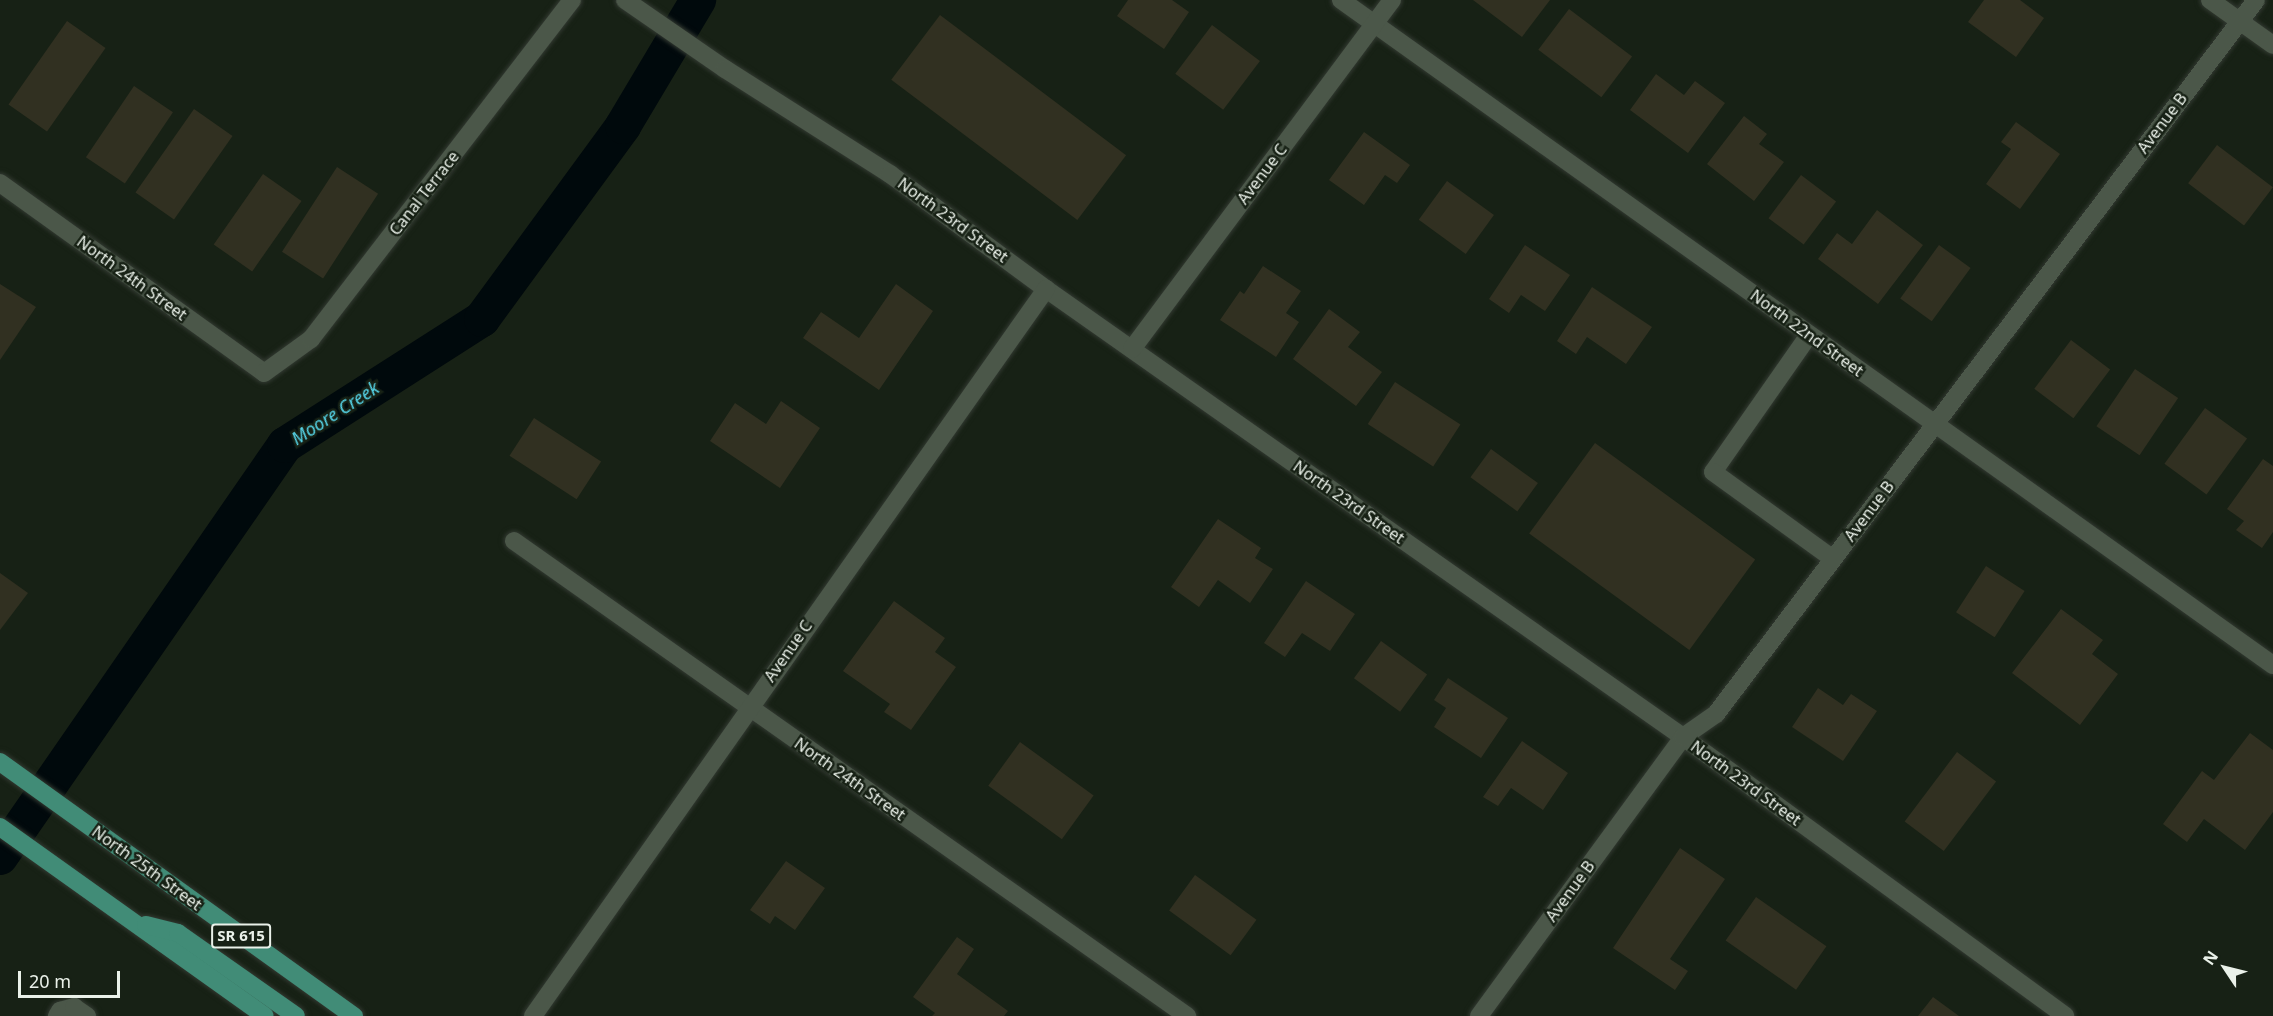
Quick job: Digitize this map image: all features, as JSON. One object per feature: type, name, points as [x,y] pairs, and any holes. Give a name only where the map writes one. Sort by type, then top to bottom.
[{"type":"main road","name":"North 25th Street","points":[[0,762],[354,1016]]},
{"type":"main road","name":"SR 615","points":[[0,827],[265,1016]]},
{"type":"main road","points":[[135,923],[178,933],[296,1016]]},
{"type":"street","name":"Canal Terrace","points":[[264,373],[311,339],[572,0]]},
{"type":"street","name":"North 23rd Street","points":[[625,0],[725,69],[890,174],[1046,289],[1683,737],[2065,1016]]},
{"type":"street","name":"North 22nd Street","points":[[1341,0],[2273,665]]},
{"type":"street","name":"Avenue C","points":[[1132,349],[1392,0]]},
{"type":"street","points":[[2210,0],[2273,45]]},
{"type":"street","name":"Avenue B","points":[[1479,1016],[1683,737],[1716,714],[2256,0]]},
{"type":"street","name":"North 24th Street","points":[[0,183],[264,373]]},
{"type":"street","name":"Avenue C","points":[[533,1016],[1046,289]]},
{"type":"street","points":[[1809,335],[1713,472],[1833,559]]},
{"type":"street","name":"North 24th Street","points":[[514,541],[1187,1016]]},
{"type":"street","points":[[57,1016],[60,1011],[74,1007],[87,1016]]},
{"type":"building","points":[[1128,0],[1172,0],[1189,12],[1164,49],[1117,16]]},
{"type":"building","points":[[1473,0],[1550,0],[1522,37]]},
{"type":"building","points":[[1984,0],[2020,0],[2044,18],[2016,57],[1968,22]]},
{"type":"building","points":[[1569,9],[1632,57],[1601,97],[1538,50]]},
{"type":"building","points":[[940,15],[1126,155],[1077,220],[891,80]]},
{"type":"building","points":[[67,21],[106,48],[47,132],[8,105]]},
{"type":"building","points":[[1212,25],[1260,61],[1223,110],[1175,74]]},
{"type":"building","points":[[1656,74],[1684,95],[1695,81],[1725,103],[1688,153],[1630,110]]},
{"type":"building","points":[[134,86],[173,112],[125,184],[86,157]]},
{"type":"building","points":[[194,109],[233,136],[174,220],[135,193]]},
{"type":"building","points":[[1744,116],[1767,134],[1759,144],[1784,162],[1754,201],[1707,164]]},
{"type":"building","points":[[2016,122],[2060,154],[2020,209],[1986,184],[2011,149],[2001,142]]},
{"type":"building","points":[[1364,132],[1410,165],[1397,183],[1385,175],[1364,205],[1329,180]]},
{"type":"building","points":[[2217,145],[2273,187],[2244,225],[2188,183]]},
{"type":"building","points":[[337,167],[378,194],[323,278],[282,252]]},
{"type":"building","points":[[263,174],[302,201],[252,271],[214,244]]},
{"type":"building","points":[[1801,175],[1836,201],[1804,245],[1769,218]]},
{"type":"building","points":[[1447,181],[1494,215],[1466,254],[1419,220]]},
{"type":"building","points":[[1877,210],[1923,245],[1878,304],[1818,259],[1837,233],[1852,244]]},
{"type":"building","points":[[1525,245],[1570,275],[1545,311],[1521,295],[1509,313],[1489,299]]},
{"type":"building","points":[[1939,245],[1971,268],[1932,321],[1900,298]]},
{"type":"building","points":[[1263,266],[1301,291],[1286,313],[1299,322],[1276,357],[1220,320],[1240,291],[1244,294]]},
{"type":"building","points":[[0,284],[36,307],[0,360]]},
{"type":"building","points":[[896,284],[933,311],[879,390],[803,338],[821,312],[859,338]]},
{"type":"building","points":[[1592,287],[1652,327],[1626,364],[1587,337],[1576,354],[1557,341]]},
{"type":"building","points":[[1329,309],[1360,332],[1348,347],[1382,372],[1356,406],[1293,359]]},
{"type":"building","points":[[2071,340],[2110,369],[2073,418],[2034,389]]},
{"type":"building","points":[[2135,369],[2178,398],[2140,455],[2096,426]]},
{"type":"building","points":[[1395,382],[1460,424],[1433,466],[1368,424]]},
{"type":"building","points":[[781,401],[820,428],[780,488],[710,441],[735,403],[766,424]]},
{"type":"building","points":[[2205,408],[2247,439],[2207,494],[2164,464]]},
{"type":"building","points":[[534,418],[601,462],[577,499],[509,456]]},
{"type":"building","points":[[1595,443],[1755,559],[1689,650],[1529,534]]},
{"type":"building","points":[[1491,449],[1538,483],[1517,511],[1470,477]]},
{"type":"building","points":[[2263,459],[2273,466],[2273,532],[2262,548],[2236,530],[2244,521],[2227,509]]},
{"type":"building","points":[[1218,519],[1261,548],[1255,558],[1273,569],[1250,603],[1218,580],[1199,607],[1171,587]]},
{"type":"building","points":[[1986,566],[2025,591],[1995,637],[1956,612]]},
{"type":"building","points":[[0,573],[28,593],[0,630]]},
{"type":"building","points":[[1306,581],[1355,614],[1330,651],[1302,633],[1285,657],[1264,643]]},
{"type":"building","points":[[894,601],[945,638],[935,652],[956,667],[911,730],[884,712],[890,704],[843,671]]},
{"type":"building","points":[[2061,609],[2103,640],[2092,654],[2118,674],[2080,725],[2012,673]]},
{"type":"building","points":[[1381,641],[1427,675],[1400,712],[1354,678]]},
{"type":"building","points":[[1448,678],[1508,718],[1481,758],[1434,727],[1446,708],[1434,700]]},
{"type":"building","points":[[1818,688],[1843,705],[1851,694],[1877,711],[1843,761],[1792,727]]},
{"type":"building","points":[[2250,733],[2273,750],[2273,812],[2245,850],[2204,819],[2187,842],[2163,824],[2202,771],[2214,780]]},
{"type":"building","points":[[1522,741],[1568,773],[1543,810],[1511,788],[1498,806],[1483,797]]},
{"type":"building","points":[[1020,742],[1094,795],[1062,839],[988,786]]},
{"type":"building","points":[[1957,752],[1996,781],[1944,851],[1905,821]]},
{"type":"building","points":[[1680,848],[1725,879],[1670,959],[1688,971],[1675,990],[1613,948]]},
{"type":"building","points":[[786,861],[825,888],[795,930],[775,916],[770,924],[750,910]]},
{"type":"building","points":[[1195,875],[1256,920],[1231,955],[1169,911]]},
{"type":"building","points":[[1756,897],[1826,946],[1796,990],[1726,940]]},
{"type":"building","points":[[957,937],[974,949],[957,974],[1008,1011],[1004,1016],[932,1016],[935,1013],[913,997]]},
{"type":"building","points":[[1933,997],[1959,1016],[1918,1016]]},
{"type":"waterway","name":"Moore Creek","points":[[0,857],[285,445],[482,319],[623,126],[698,0]]}]
